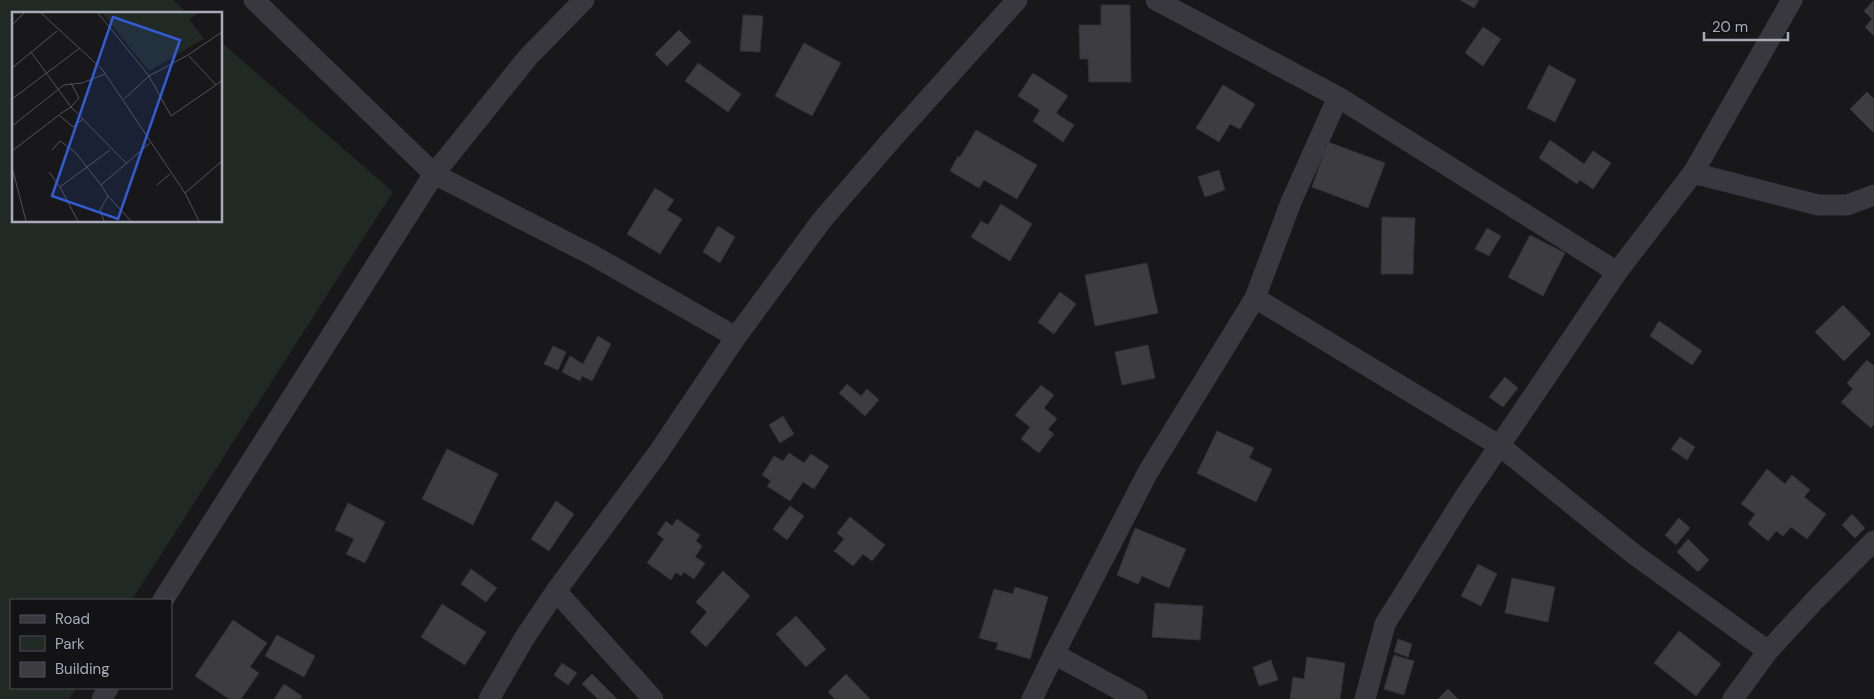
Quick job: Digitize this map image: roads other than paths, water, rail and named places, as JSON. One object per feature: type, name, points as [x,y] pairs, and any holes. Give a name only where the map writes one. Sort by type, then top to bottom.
[{"type":"street","points":[[254,0],[434,174],[594,256],[736,336]]},
{"type":"street","points":[[164,599],[434,174],[529,56],[584,0]]},
{"type":"street","points":[[489,699],[525,638],[556,591],[658,453],[736,336],[822,220],[892,138],[1017,0]]},
{"type":"street","points":[[1156,0],[1338,97],[1617,272]]},
{"type":"street","points":[[1365,699],[1385,624],[1462,501],[1617,272],[1693,173],[1792,0]]},
{"type":"street","points":[[1032,699],[1148,472],[1255,298],[1291,202],[1338,97]]},
{"type":"street","points":[[1693,173],[1818,205],[1847,205],[1874,195]]},
{"type":"street","points":[[1255,298],[1500,446],[1635,555],[1768,651]]},
{"type":"street","points":[[1733,699],[1768,651],[1816,599],[1874,541]]},
{"type":"street","points":[[556,591],[654,699]]},
{"type":"street","points":[[1054,654],[1137,699]]}]
